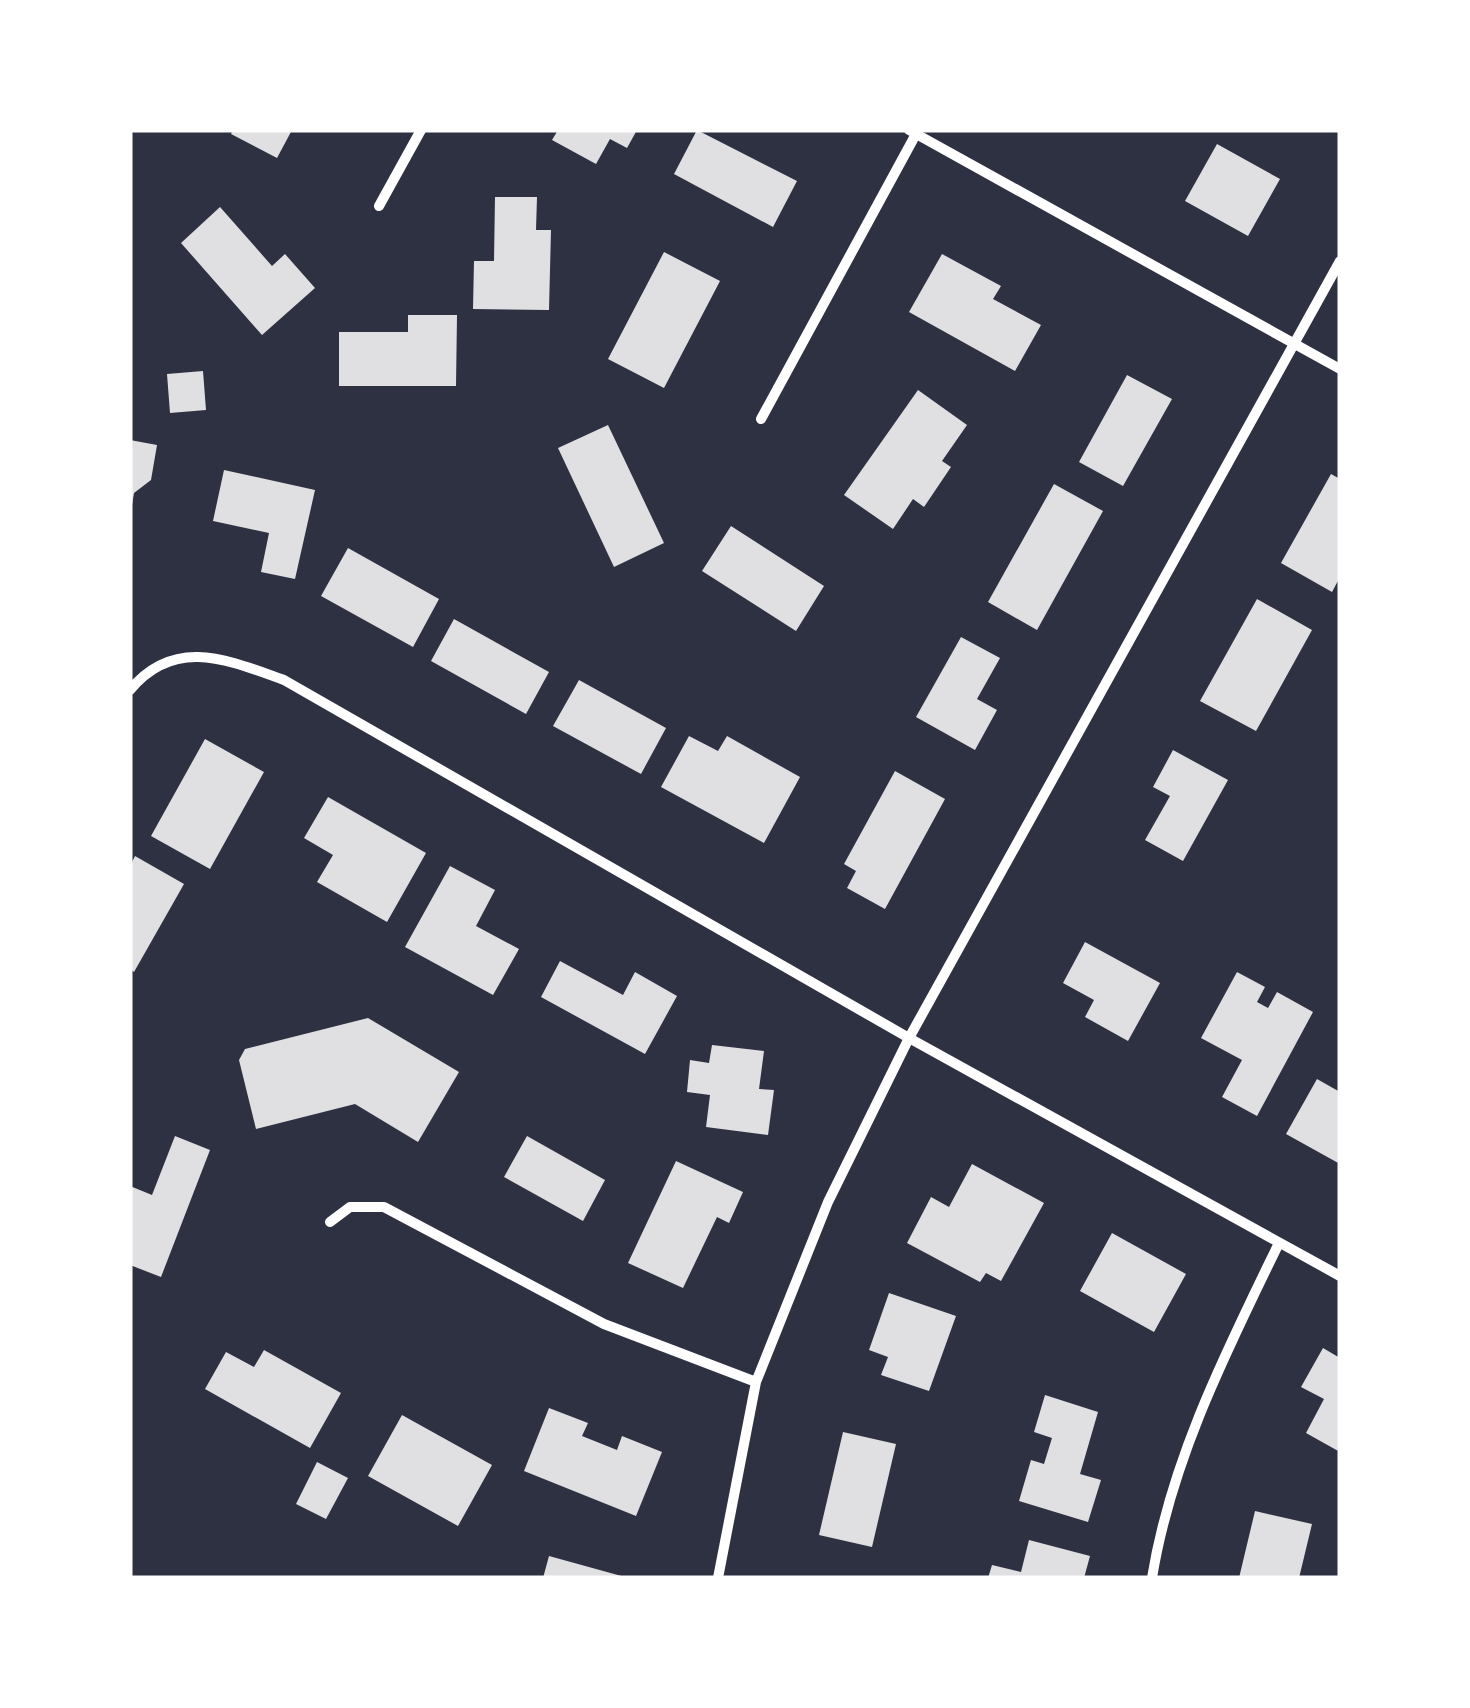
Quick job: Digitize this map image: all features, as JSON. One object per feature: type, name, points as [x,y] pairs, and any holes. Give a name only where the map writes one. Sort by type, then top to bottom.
[{"type":"street","points":[[379,206],[421,130]]},
{"type":"street","points":[[762,419],[913,132],[1340,369]]},
{"type":"street","points":[[718,1578],[756,1382],[828,1202],[909,1038],[1340,261]]},
{"type":"street","points":[[130,690],[146,671],[191,654],[284,680],[909,1038],[1340,1276]]},
{"type":"street","points":[[330,1222],[350,1207],[384,1207],[604,1324],[756,1382]]},
{"type":"street","points":[[1152,1578],[1158,1544],[1206,1396],[1279,1243]]},
{"type":"building","points":[[233,130],[292,130],[277,158],[231,134]]},
{"type":"building","points":[[558,130],[637,130],[627,148],[610,139],[596,164],[552,140]]},
{"type":"building","points":[[697,130],[797,181],[773,227],[674,174]]},
{"type":"building","points":[[1217,144],[1280,179],[1248,236],[1185,201]]},
{"type":"building","points":[[495,197],[537,197],[536,230],[551,230],[549,310],[473,309],[474,261],[494,261]]},
{"type":"building","points":[[220,207],[272,266],[285,254],[315,288],[262,335],[181,243]]},
{"type":"building","points":[[664,252],[720,281],[664,388],[608,359]]},
{"type":"building","points":[[942,254],[1001,286],[993,299],[1041,325],[1015,371],[909,312]]},
{"type":"building","points":[[408,315],[457,315],[456,386],[339,386],[339,332],[408,332]]},
{"type":"building","points":[[203,371],[206,410],[170,413],[167,374]]},
{"type":"building","points":[[1127,375],[1172,399],[1123,486],[1079,462]]},
{"type":"building","points":[[918,390],[967,425],[942,461],[951,467],[924,507],[913,499],[893,529],[844,495]]},
{"type":"building","points":[[608,425],[664,543],[614,567],[558,448]]},
{"type":"building","points":[[130,440],[157,445],[151,480],[134,493],[132,505]]},
{"type":"building","points":[[224,470],[315,490],[295,579],[261,572],[269,533],[213,521]]},
{"type":"building","points":[[1331,474],[1340,479],[1340,577],[1332,592],[1281,563]]},
{"type":"building","points":[[1054,484],[1103,511],[1037,630],[988,602]]},
{"type":"building","points":[[731,526],[824,586],[796,631],[702,571]]},
{"type":"building","points":[[348,548],[439,599],[413,647],[321,596]]},
{"type":"building","points":[[1257,599],[1312,630],[1256,731],[1200,701]]},
{"type":"building","points":[[454,619],[549,672],[526,714],[431,661]]},
{"type":"building","points":[[961,637],[1000,658],[977,699],[997,710],[975,750],[916,717]]},
{"type":"building","points":[[579,680],[666,728],[641,774],[553,726]]},
{"type":"building","points":[[689,736],[718,751],[727,736],[800,777],[764,843],[661,787]]},
{"type":"building","points":[[205,739],[264,772],[210,869],[151,836]]},
{"type":"building","points":[[1173,750],[1228,780],[1183,861],[1145,840],[1170,796],[1153,787]]},
{"type":"building","points":[[895,771],[945,799],[885,909],[847,888],[856,871],[844,864]]},
{"type":"building","points":[[328,797],[426,853],[387,922],[317,882],[333,855],[304,838]]},
{"type":"building","points":[[135,856],[184,884],[134,972],[130,969],[130,866]]},
{"type":"building","points":[[450,866],[495,890],[476,926],[519,949],[493,995],[405,947]]},
{"type":"building","points":[[1085,942],[1160,983],[1128,1041],[1085,1017],[1094,1000],[1063,983]]},
{"type":"building","points":[[560,961],[623,995],[635,972],[677,996],[645,1054],[541,997]]},
{"type":"building","points":[[1237,972],[1265,987],[1257,1002],[1268,1008],[1277,992],[1313,1012],[1257,1116],[1222,1097],[1242,1060],[1201,1038]]},
{"type":"building","points":[[368,1018],[459,1072],[418,1142],[355,1104],[256,1129],[239,1060],[245,1049]]},
{"type":"building","points":[[712,1045],[764,1051],[759,1089],[774,1090],[768,1135],[706,1127],[710,1095],[687,1092],[690,1060],[709,1063]]},
{"type":"building","points":[[1317,1079],[1340,1092],[1340,1164],[1286,1134]]},
{"type":"building","points":[[175,1136],[210,1150],[161,1277],[130,1265],[130,1186],[152,1195]]},
{"type":"building","points":[[527,1136],[605,1180],[583,1221],[504,1177]]},
{"type":"building","points":[[676,1161],[743,1192],[729,1223],[717,1217],[683,1288],[628,1263]]},
{"type":"building","points":[[972,1164],[1044,1203],[1001,1281],[986,1273],[980,1282],[907,1243],[931,1197],[949,1207]]},
{"type":"building","points":[[1112,1233],[1186,1274],[1154,1332],[1080,1291]]},
{"type":"building","points":[[889,1293],[956,1316],[929,1391],[881,1375],[888,1357],[869,1350]]},
{"type":"building","points":[[1323,1348],[1340,1358],[1340,1452],[1306,1433],[1324,1399],[1301,1387]]},
{"type":"building","points":[[264,1350],[341,1393],[310,1448],[205,1389],[226,1352],[254,1367]]},
{"type":"building","points":[[1045,1395],[1098,1412],[1080,1474],[1101,1480],[1088,1522],[1019,1501],[1031,1460],[1044,1464],[1052,1438],[1034,1432]]},
{"type":"building","points":[[549,1408],[588,1423],[582,1436],[617,1450],[622,1436],[662,1452],[636,1516],[524,1471]]},
{"type":"building","points":[[402,1415],[492,1465],[458,1526],[368,1476]]},
{"type":"building","points":[[843,1432],[896,1444],[872,1547],[819,1535]]},
{"type":"building","points":[[317,1462],[348,1478],[326,1519],[296,1504]]},
{"type":"building","points":[[1255,1511],[1312,1524],[1299,1578],[1239,1578]]},
{"type":"building","points":[[1029,1540],[1090,1556],[1084,1578],[988,1578],[992,1565],[1021,1572]]},
{"type":"building","points":[[549,1556],[625,1577],[625,1578],[543,1578]]}]
